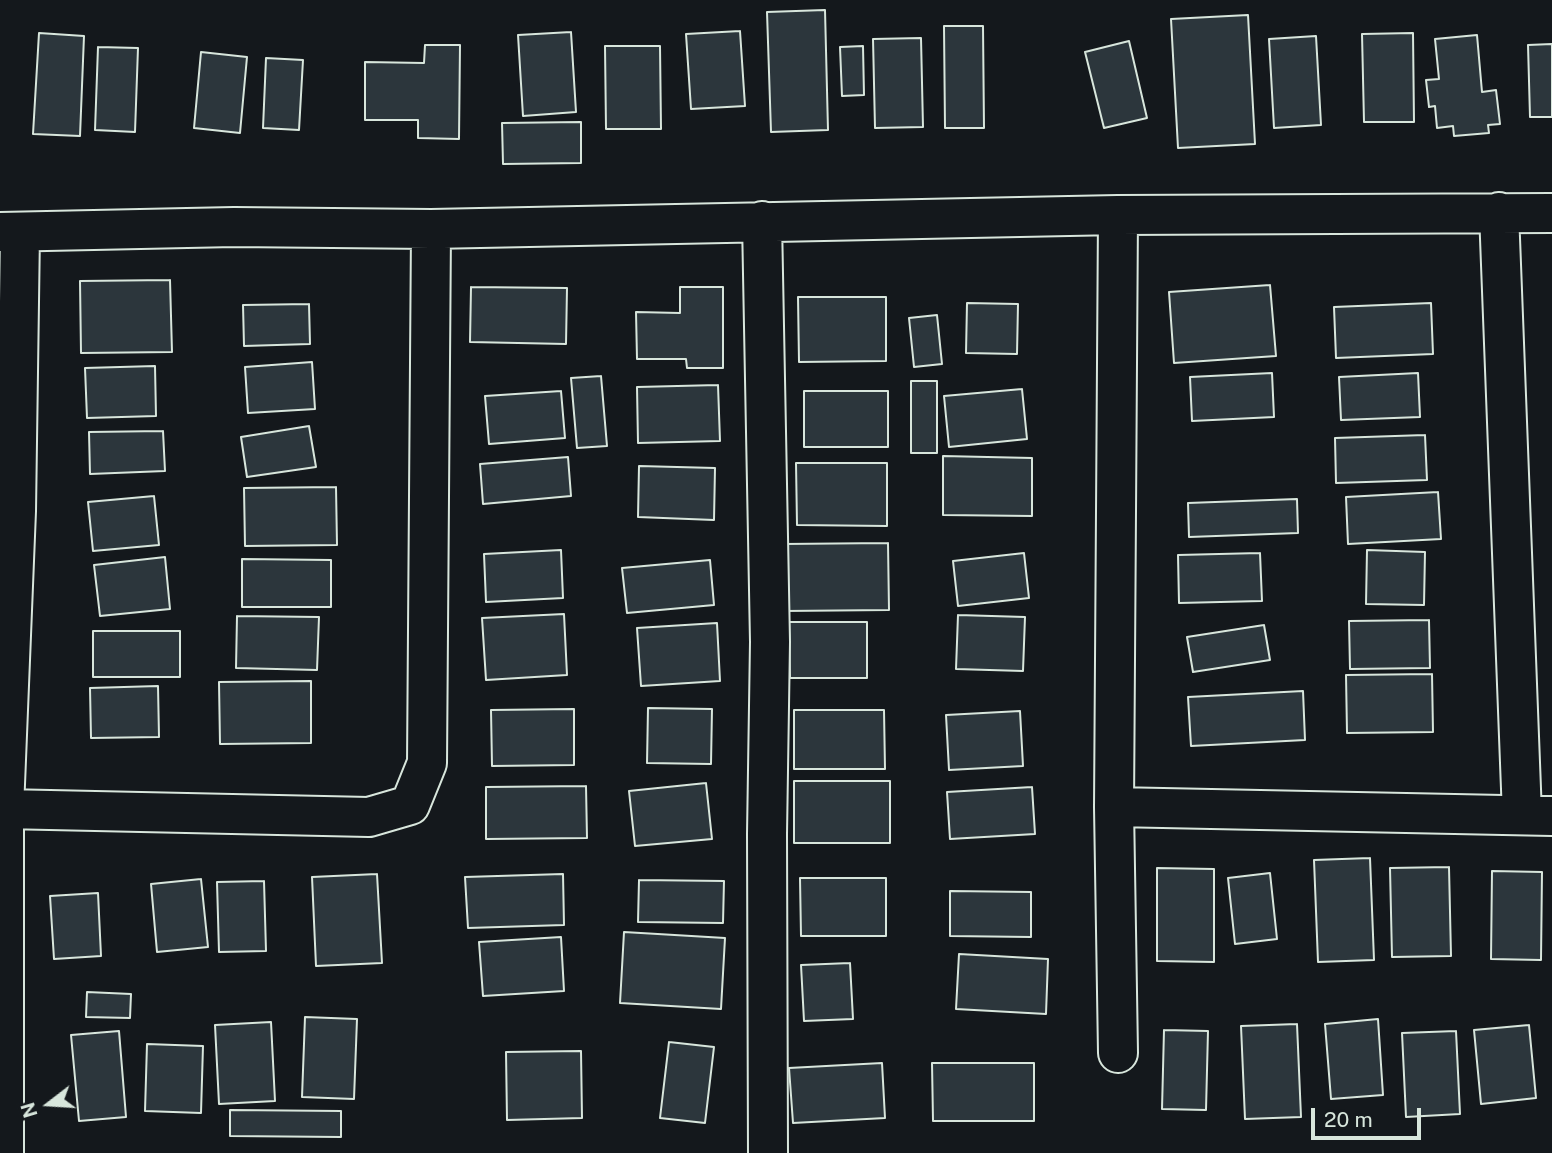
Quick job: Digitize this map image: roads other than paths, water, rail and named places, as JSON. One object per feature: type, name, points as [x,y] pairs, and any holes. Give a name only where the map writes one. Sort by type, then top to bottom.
[{"type":"street","points":[[1114,807],[1537,816],[1499,212]]},
{"type":"street","points":[[4,1153],[4,809],[16,511],[10,232],[234,227],[431,229],[1118,215],[1552,213]]},
{"type":"street","points":[[1118,215],[1114,807],[1118,1053]]},
{"type":"street","points":[[762,221],[770,642],[767,834],[768,1153]]},
{"type":"street","points":[[4,809],[369,817],[410,805],[427,762],[431,229]]}]
